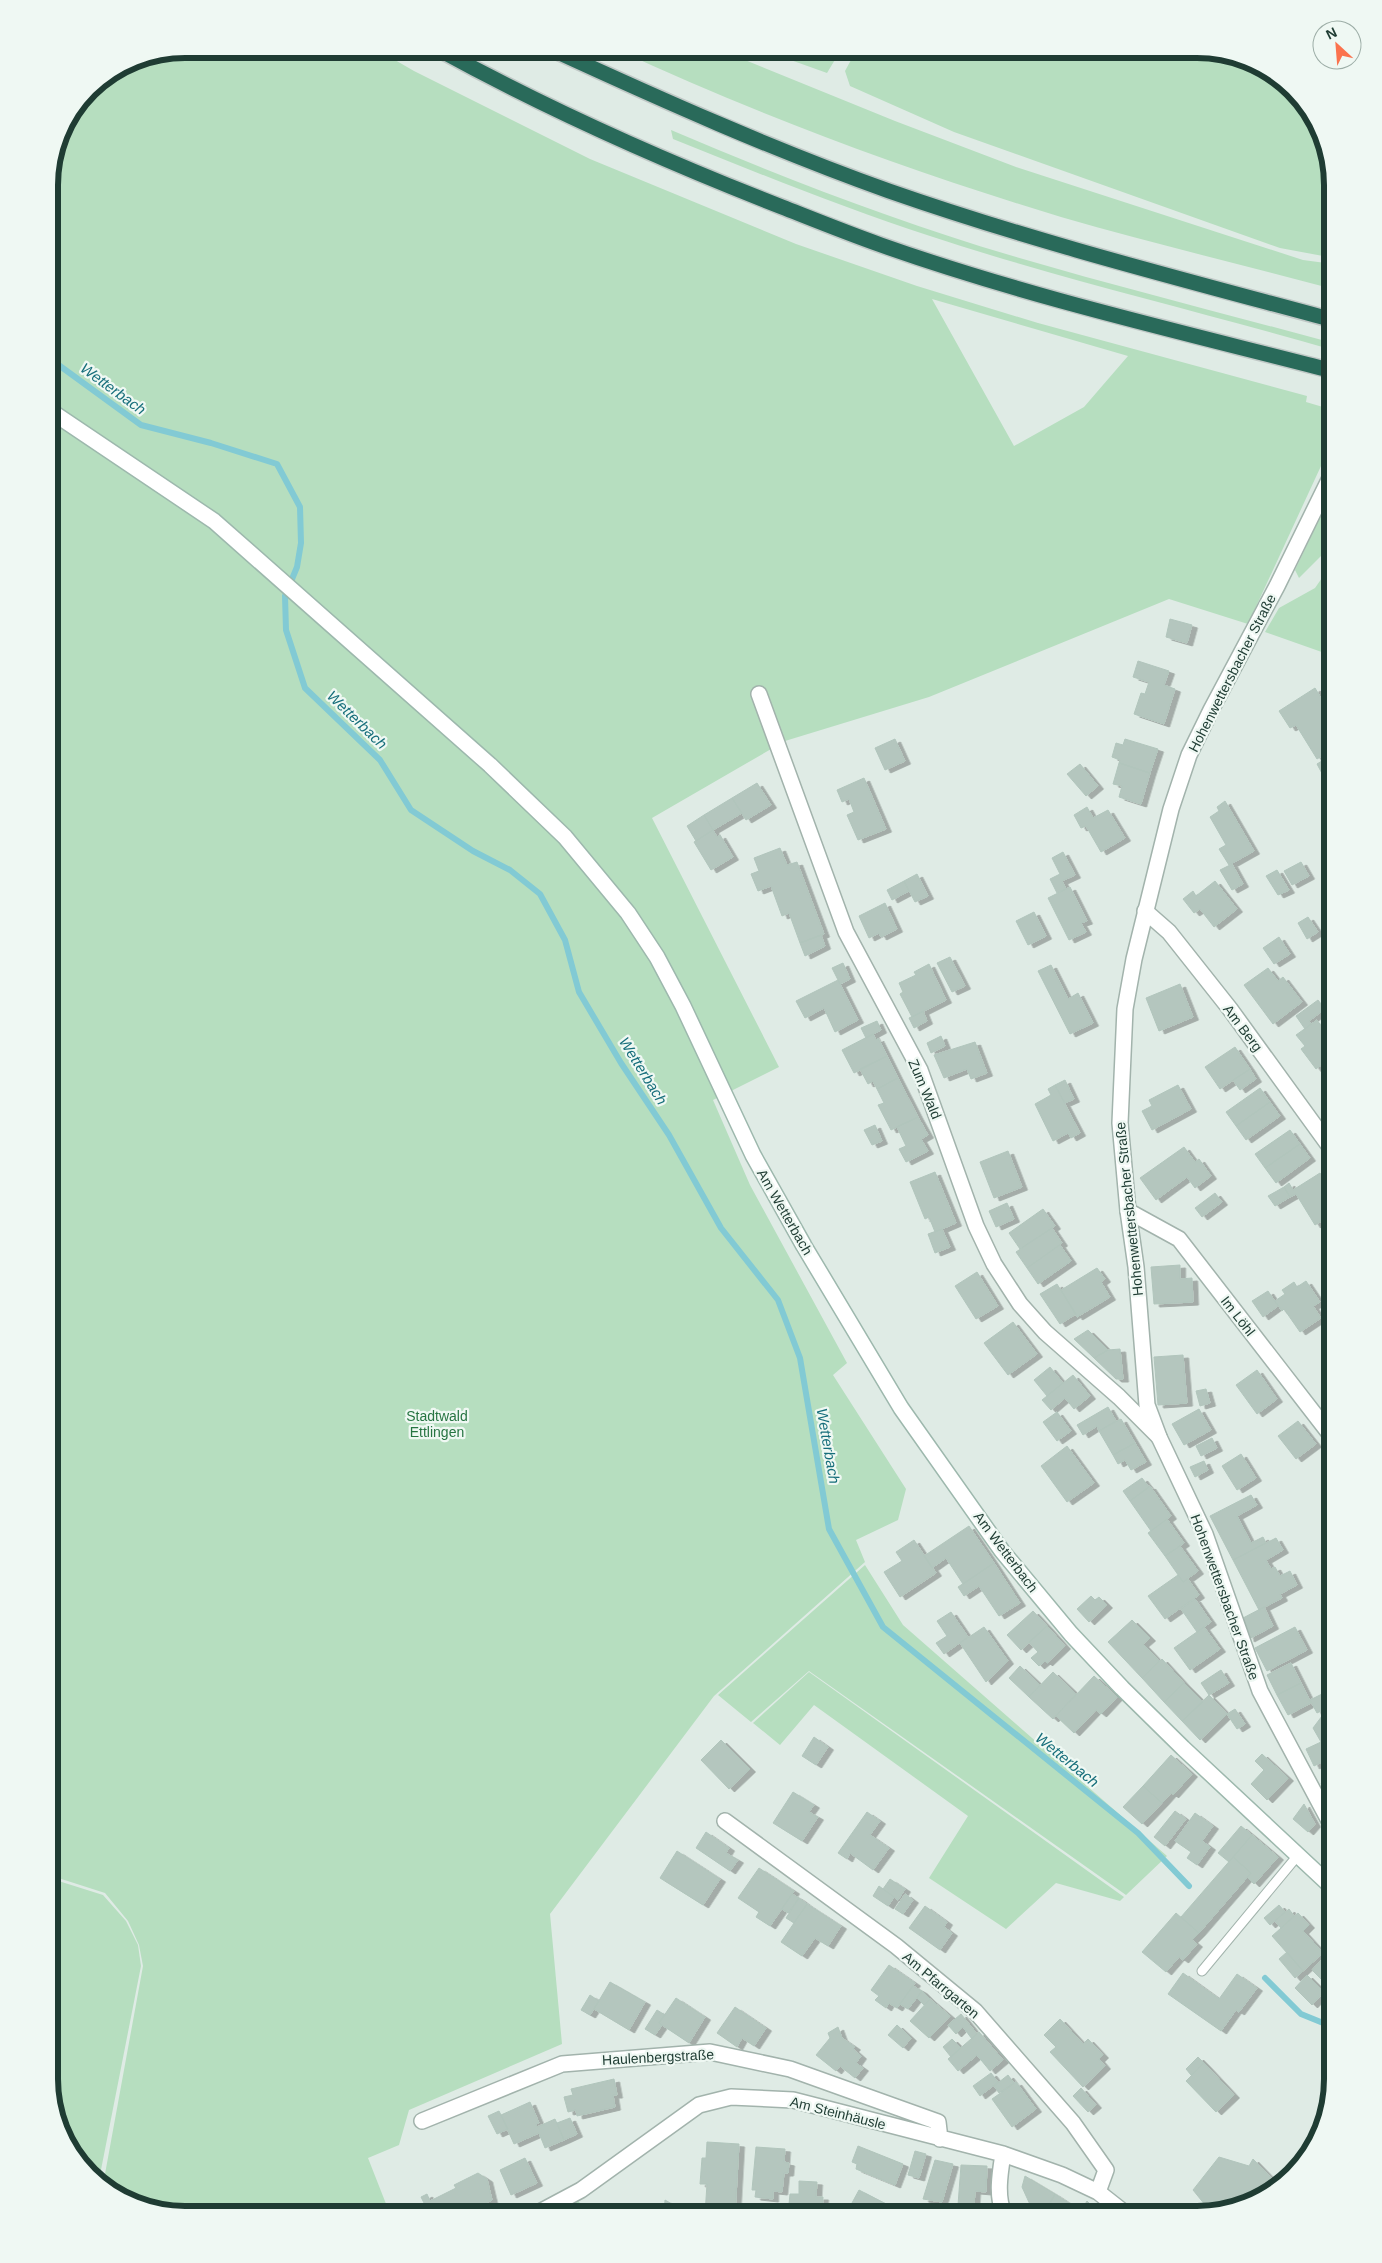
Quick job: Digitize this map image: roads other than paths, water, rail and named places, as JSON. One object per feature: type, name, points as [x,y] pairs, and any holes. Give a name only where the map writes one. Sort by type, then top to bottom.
[{"type":"highway","points":[[454,58],[500,83],[617,138],[711,179],[881,245],[1026,290],[1324,370]]},
{"type":"highway","points":[[571,58],[749,138],[889,191],[1050,242],[1324,318]]},
{"type":"street","name":"Am Wetterbach","points":[[58,416],[185,500],[246,548],[314,612],[490,765],[565,837],[613,893],[657,957],[683,1006],[753,1155],[804,1246],[902,1408],[1027,1583],[1122,1688],[1183,1748],[1324,1879]]},
{"type":"street","name":"Hohenwettersbacher Straße","points":[[1324,490],[1277,586],[1189,755],[1171,809],[1145,912],[1125,1010],[1120,1123],[1128,1211],[1136,1267],[1147,1405],[1159,1437],[1205,1534],[1260,1691],[1324,1811]]},
{"type":"street","name":"Zum Wald","points":[[758,694],[846,932],[920,1070],[976,1226],[994,1264],[1020,1304],[1045,1332],[1119,1397],[1159,1437]]},
{"type":"street","name":"Am Berg","points":[[1145,912],[1175,939],[1230,1010],[1324,1139]]},
{"type":"street","name":"Im Löhl","points":[[1128,1211],[1179,1239],[1324,1426]]},
{"type":"street","name":"Am Pfarrgarten","points":[[725,1821],[896,1946],[975,2011],[1073,2123],[1106,2170],[1098,2192]]},
{"type":"street","name":"Haulenbergstraße","points":[[422,2121],[562,2064],[710,2052],[790,2069],[938,2122],[940,2140]]},
{"type":"street","name":"Am Steinhäusle","points":[[552,2205],[581,2190],[699,2105],[731,2097],[793,2100],[940,2140],[1003,2154],[1062,2175],[1098,2192],[1116,2206]]},
{"type":"street","points":[[1001,2206],[999,2182],[1003,2154]]},
{"type":"lane","points":[[1202,1971],[1298,1854]]},
{"type":"waterway","name":"Wetterbach","points":[[58,365],[141,425],[211,443],[277,464],[300,507],[301,543],[297,567],[285,596],[286,630],[305,688],[380,760],[411,810],[473,851],[510,870],[540,894],[565,940],[579,992],[621,1063],[669,1135],[721,1228],[778,1300],[800,1358],[829,1529],[883,1627],[1138,1833],[1189,1886]]},
{"type":"waterway","name":"Wetterbach","points":[[1265,1978],[1301,2014],[1324,2023]]},
{"type":"park label","name":"Stadtwald Ettlingen","points":[[437,1424]]}]
